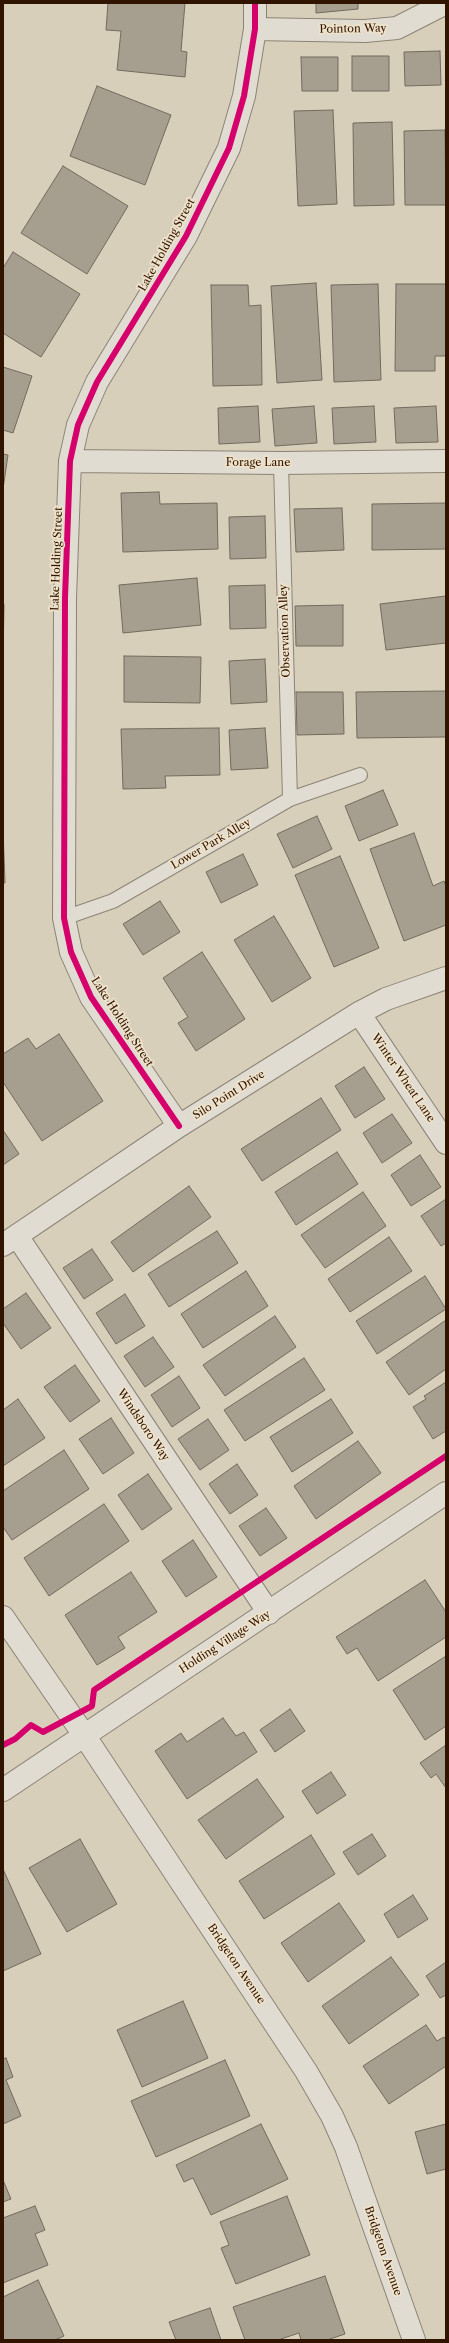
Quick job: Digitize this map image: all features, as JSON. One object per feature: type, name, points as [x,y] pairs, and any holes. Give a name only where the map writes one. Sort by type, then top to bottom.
[{"type":"street","name":"Lake Holding Street","points":[[179,1126],[91,997],[71,952],[64,918],[65,598],[70,461],[78,425],[97,382],[186,236],[229,148],[244,96],[255,29],[255,3]]},
{"type":"street","name":"Pointon Way","points":[[255,29],[365,31],[397,28],[446,3]]},
{"type":"street","name":"Forage Lane","points":[[70,461],[281,463],[446,461]]},
{"type":"street","name":"Silo Point Drive","points":[[10,1241],[179,1126],[359,1013],[386,999],[446,978]]},
{"type":"street","name":"Winter Wheat Lane","points":[[359,1013],[446,1143]]},
{"type":"street","name":"Windsboro Way","points":[[10,1241],[269,1613]]},
{"type":"street","name":"Holding Village Way","points":[[3,1790],[446,1493]]},
{"type":"street","name":"Bridgeton Avenue","points":[[3,1616],[84,1735],[306,2071],[332,2116],[356,2176],[414,2340]]},
{"type":"lane","name":"Observation Alley","points":[[281,463],[290,798]]},
{"type":"lane","name":"Lower Park Alley","points":[[64,918],[113,901],[290,798],[360,775]]},
{"type":"building","points":[[108,3],[185,3],[181,51],[187,52],[185,77],[117,70],[121,31],[106,30]]},
{"type":"building","points":[[316,3],[358,3],[358,9],[316,13]]},
{"type":"building","points":[[440,51],[441,85],[405,86],[404,52]]},
{"type":"building","points":[[352,56],[389,56],[389,91],[352,91]]},
{"type":"building","points":[[301,57],[338,57],[338,91],[302,91]]},
{"type":"building","points":[[97,86],[171,115],[145,185],[70,156]]},
{"type":"building","points":[[333,110],[337,204],[298,206],[294,111]]},
{"type":"building","points":[[392,122],[394,205],[354,206],[353,123]]},
{"type":"building","points":[[445,130],[446,205],[405,205],[404,131]]},
{"type":"building","points":[[63,166],[128,206],[87,274],[21,233]]},
{"type":"building","points":[[13,252],[80,294],[41,357],[3,333],[3,268]]},
{"type":"building","points":[[316,283],[322,380],[277,383],[271,286]]},
{"type":"building","points":[[378,284],[381,380],[334,382],[331,285]]},
{"type":"building","points":[[396,284],[446,284],[446,356],[435,356],[435,371],[395,371]]},
{"type":"building","points":[[211,285],[248,285],[249,306],[261,305],[262,385],[213,386]]},
{"type":"building","points":[[3,367],[32,376],[13,433],[3,430]]},
{"type":"building","points":[[258,406],[260,442],[219,444],[218,408]]},
{"type":"building","points":[[314,406],[317,443],[275,446],[272,409]]},
{"type":"building","points":[[374,406],[376,442],[334,444],[332,408]]},
{"type":"building","points":[[436,406],[438,442],[396,443],[394,408]]},
{"type":"building","points":[[3,454],[8,455],[3,489]]},
{"type":"building","points":[[159,492],[160,504],[217,503],[218,549],[123,552],[121,493]]},
{"type":"building","points":[[446,503],[446,549],[372,550],[372,504]]},
{"type":"building","points":[[342,508],[344,550],[296,552],[294,509]]},
{"type":"building","points":[[265,516],[266,558],[230,559],[229,517]]},
{"type":"building","points":[[197,578],[201,625],[123,633],[119,585]]},
{"type":"building","points":[[265,585],[266,628],[230,629],[229,586]]},
{"type":"building","points":[[446,596],[446,643],[386,650],[380,604]]},
{"type":"building","points":[[3,604],[4,604],[3,662]]},
{"type":"building","points":[[343,605],[343,646],[296,646],[295,606]]},
{"type":"building","points":[[124,656],[201,657],[200,703],[124,702]]},
{"type":"building","points":[[265,659],[267,702],[231,704],[229,661]]},
{"type":"building","points":[[446,691],[446,737],[357,738],[356,692]]},
{"type":"building","points":[[296,692],[343,692],[344,734],[297,735]]},
{"type":"building","points":[[219,728],[220,775],[165,776],[166,788],[123,789],[121,729]]},
{"type":"building","points":[[265,728],[268,768],[231,770],[229,730]]},
{"type":"building","points":[[383,790],[398,825],[359,841],[345,806]]},
{"type":"building","points":[[317,816],[332,849],[293,868],[277,834]]},
{"type":"building","points":[[3,830],[5,883],[3,883]]},
{"type":"building","points":[[414,833],[433,886],[444,881],[446,886],[446,925],[404,941],[370,849]]},
{"type":"building","points":[[243,854],[258,885],[221,903],[206,872]]},
{"type":"building","points":[[340,856],[379,948],[334,967],[295,875]]},
{"type":"building","points":[[160,901],[180,932],[143,955],[123,924]]},
{"type":"building","points":[[274,916],[311,978],[272,1002],[234,940]]},
{"type":"building","points":[[202,952],[245,1019],[196,1051],[178,1023],[188,1017],[163,978]]},
{"type":"building","points":[[59,1034],[103,1101],[42,1141],[3,1082],[3,1054],[28,1038],[36,1049]]},
{"type":"building","points":[[364,1067],[385,1099],[355,1118],[335,1086]]},
{"type":"building","points":[[321,1098],[341,1130],[262,1181],[241,1149]]},
{"type":"building","points":[[392,1114],[412,1143],[382,1163],[363,1133]]},
{"type":"building","points":[[3,1130],[19,1154],[3,1165]]},
{"type":"building","points":[[337,1152],[358,1184],[296,1225],[275,1192]]},
{"type":"building","points":[[420,1155],[441,1187],[411,1206],[391,1175]]},
{"type":"building","points":[[189,1186],[211,1217],[133,1272],[111,1242]]},
{"type":"building","points":[[363,1192],[386,1226],[325,1268],[301,1235]]},
{"type":"building","points":[[446,1199],[446,1243],[441,1246],[421,1216]]},
{"type":"building","points":[[217,1231],[238,1263],[169,1307],[148,1274]]},
{"type":"building","points":[[389,1237],[412,1271],[350,1312],[328,1279]]},
{"type":"building","points":[[92,1249],[113,1280],[84,1299],[63,1268]]},
{"type":"building","points":[[246,1271],[268,1306],[203,1348],[181,1314]]},
{"type":"building","points":[[425,1276],[446,1309],[377,1354],[356,1321]]},
{"type":"building","points":[[26,1293],[51,1328],[21,1349],[3,1323],[3,1309]]},
{"type":"building","points":[[125,1294],[145,1326],[116,1344],[96,1313]]},
{"type":"building","points":[[275,1316],[296,1347],[225,1396],[203,1365]]},
{"type":"building","points":[[446,1320],[446,1369],[409,1395],[386,1362]]},
{"type":"building","points":[[153,1337],[174,1367],[145,1387],[124,1356]]},
{"type":"building","points":[[304,1358],[325,1390],[245,1441],[224,1410]]},
{"type":"building","points":[[75,1365],[100,1401],[70,1422],[44,1387]]},
{"type":"building","points":[[179,1376],[200,1408],[172,1427],[151,1395]]},
{"type":"building","points":[[446,1382],[446,1431],[433,1439],[413,1407],[426,1399],[424,1396]]},
{"type":"building","points":[[18,1399],[45,1438],[3,1466],[3,1410]]},
{"type":"building","points":[[331,1399],[353,1433],[292,1472],[270,1437]]},
{"type":"building","points":[[111,1418],[134,1453],[103,1474],[79,1439]]},
{"type":"building","points":[[208,1419],[229,1450],[200,1470],[178,1439]]},
{"type":"building","points":[[358,1441],[381,1473],[316,1519],[294,1486]]},
{"type":"building","points":[[64,1450],[89,1489],[12,1540],[3,1527],[3,1491]]},
{"type":"building","points":[[237,1464],[258,1495],[230,1514],[209,1484]]},
{"type":"building","points":[[148,1474],[172,1509],[142,1530],[118,1495]]},
{"type":"building","points":[[104,1504],[129,1541],[49,1596],[24,1558]]},
{"type":"building","points":[[266,1508],[287,1538],[260,1556],[239,1526]]},
{"type":"building","points":[[193,1540],[217,1577],[186,1597],[162,1561]]},
{"type":"building","points":[[131,1572],[157,1612],[118,1637],[125,1648],[97,1665],[65,1615]]},
{"type":"building","points":[[425,1580],[446,1612],[446,1637],[378,1681],[357,1648],[347,1654],[336,1637]]},
{"type":"building","points":[[446,1656],[446,1726],[425,1740],[393,1690]]},
{"type":"building","points":[[290,1709],[305,1731],[275,1752],[260,1730]]},
{"type":"building","points":[[223,1718],[236,1736],[244,1732],[257,1752],[187,1799],[155,1751],[181,1733],[187,1742]]},
{"type":"building","points":[[446,1745],[446,1788],[436,1774],[431,1778],[420,1763]]},
{"type":"building","points":[[331,1772],[346,1795],[317,1814],[302,1791]]},
{"type":"building","points":[[257,1779],[284,1817],[226,1859],[198,1820]]},
{"type":"building","points":[[372,1834],[386,1856],[358,1875],[343,1852]]},
{"type":"building","points":[[311,1835],[335,1874],[264,1919],[239,1881]]},
{"type":"building","points":[[80,1839],[117,1904],[67,1932],[29,1868]]},
{"type":"building","points":[[3,1869],[41,1954],[3,1971]]},
{"type":"building","points":[[413,1895],[428,1919],[398,1938],[384,1914]]},
{"type":"building","points":[[339,1903],[365,1941],[308,1982],[281,1943]]},
{"type":"building","points":[[391,1957],[419,1995],[349,2044],[322,2006]]},
{"type":"building","points":[[446,1962],[446,1995],[440,1998],[426,1976]]},
{"type":"building","points":[[183,2001],[208,2058],[142,2087],[117,2030]]},
{"type":"building","points":[[426,2025],[437,2041],[444,2037],[446,2040],[446,2066],[389,2104],[363,2066]]},
{"type":"building","points":[[6,2058],[13,2077],[6,2080],[21,2116],[3,2124],[3,2059]]},
{"type":"building","points":[[225,2060],[250,2116],[156,2157],[131,2101]]},
{"type":"building","points":[[261,2124],[288,2179],[211,2215],[193,2178],[184,2182],[176,2165]]},
{"type":"building","points":[[446,2124],[446,2169],[427,2174],[415,2132]]},
{"type":"building","points":[[3,2180],[11,2199],[3,2202]]},
{"type":"building","points":[[287,2196],[310,2255],[236,2284],[221,2248],[229,2245],[220,2222]]},
{"type":"building","points":[[35,2206],[45,2230],[35,2234],[48,2265],[3,2283],[3,2218]]},
{"type":"building","points":[[325,2276],[345,2334],[327,2340],[301,2340],[299,2333],[278,2340],[245,2340],[233,2307]]},
{"type":"building","points":[[38,2280],[64,2336],[55,2340],[3,2340],[3,2297]]},
{"type":"building","points":[[210,2308],[221,2340],[176,2340],[169,2322]]},
{"type":"cycle path","points":[[179,1126],[91,997],[71,952],[64,918],[65,598],[70,461],[78,425],[97,382],[186,236],[229,148],[244,96],[255,29],[255,3]]},
{"type":"cycle path","points":[[3,1745],[15,1739],[31,1725],[43,1732],[92,1706],[94,1690],[446,1456]]}]
